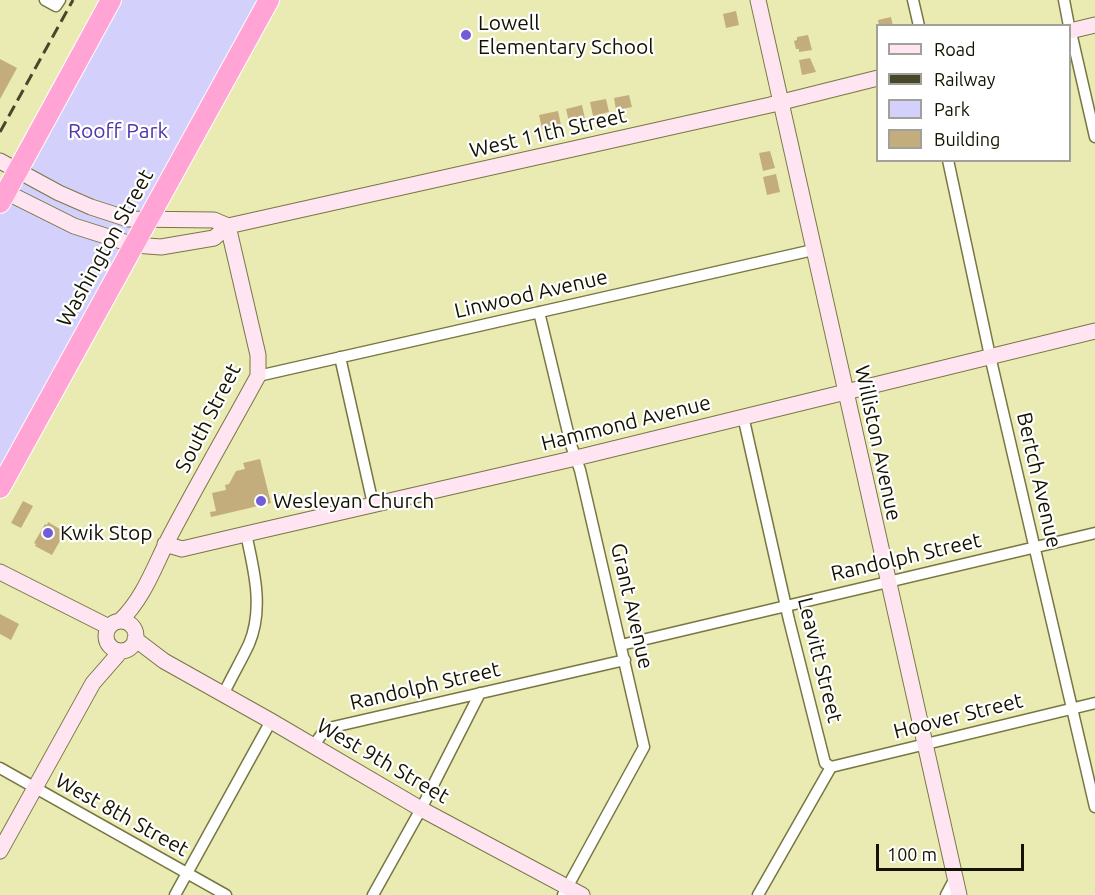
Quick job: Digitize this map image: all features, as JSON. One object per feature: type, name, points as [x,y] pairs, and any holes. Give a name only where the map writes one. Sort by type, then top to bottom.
[{"type":"highway","points":[[2,195],[111,0]]},
{"type":"highway","name":"Washington Street","points":[[0,488],[269,0]]},
{"type":"street","points":[[45,0],[58,3]]},
{"type":"street","name":"Williston Avenue","points":[[758,0],[959,895]]},
{"type":"street","points":[[913,0],[919,24]]},
{"type":"street","points":[[1064,0],[1069,24]]},
{"type":"street","points":[[1071,29],[1095,25]]},
{"type":"street","points":[[1071,33],[1095,137]]},
{"type":"street","name":"West 11th Street","points":[[2,195],[74,226],[134,245],[161,247],[214,238],[228,226],[876,78]]},
{"type":"street","name":"West 11th Street","points":[[0,161],[59,193],[91,207],[128,219],[214,220],[228,226]]},
{"type":"street","name":"Bertch Avenue","points":[[948,162],[990,356],[1095,807]]},
{"type":"street","name":"South Street","points":[[0,851],[93,683],[112,630],[127,615],[148,584],[165,544],[258,376],[258,355],[228,226]]},
{"type":"street","name":"Linwood Avenue","points":[[258,376],[813,250]]},
{"type":"street","name":"Grant Avenue","points":[[539,312],[625,660],[644,747],[565,891]]},
{"type":"street","name":"Hammond Avenue","points":[[165,544],[182,549],[576,458],[1095,331]]},
{"type":"street","points":[[340,357],[373,504]]},
{"type":"street","name":"Leavitt Street","points":[[743,416],[786,606],[825,763],[831,767]]},
{"type":"street","name":"Randolph Street","points":[[621,645],[1095,533]]},
{"type":"street","points":[[224,694],[248,646],[253,630],[256,580],[246,534]]},
{"type":"street","points":[[0,572],[112,630],[128,624],[129,642],[112,648],[112,630]]},
{"type":"street","name":"South Street","points":[[93,683],[129,642],[145,599],[148,584]]},
{"type":"street","name":"West 9th Street","points":[[129,642],[271,720],[565,891],[582,895]]},
{"type":"street","name":"Randolph Street","points":[[313,746],[320,735],[333,727],[625,660]]},
{"type":"street","points":[[373,895],[421,809],[480,693]]},
{"type":"street","name":"Hoover Street","points":[[831,767],[1095,703]]},
{"type":"street","points":[[175,895],[271,720]]},
{"type":"street","points":[[758,895],[831,767]]},
{"type":"street","name":"West 8th Street","points":[[0,768],[226,895]]},
{"type":"street","points":[[946,895],[955,878]]},
{"type":"green space","name":"Rooff Park","points":[[111,0],[269,0],[0,488],[0,203]]},
{"type":"building","points":[[736,11],[739,25],[726,28],[723,14]]},
{"type":"building","points":[[891,17],[893,24],[879,24],[878,20]]},
{"type":"building","points":[[808,35],[812,50],[799,52],[794,41],[797,37]]},
{"type":"building","points":[[810,58],[816,72],[802,75],[799,60]]},
{"type":"building","points":[[0,59],[17,68],[0,99]]},
{"type":"building","points":[[629,95],[632,107],[616,110],[614,98]]},
{"type":"building","points":[[606,99],[609,112],[593,116],[590,102]]},
{"type":"building","points":[[582,105],[585,119],[569,122],[566,109]]},
{"type":"building","points":[[558,111],[561,125],[542,129],[539,115]]},
{"type":"building","points":[[770,151],[775,168],[763,171],[759,153]]},
{"type":"building","points":[[776,174],[780,192],[767,195],[763,177]]},
{"type":"building","points":[[260,459],[271,503],[211,517],[210,512],[216,511],[212,493],[226,490],[225,485],[229,484],[236,471],[245,469],[243,463]]},
{"type":"building","points":[[23,501],[33,506],[21,528],[11,523]]},
{"type":"building","points":[[48,522],[65,532],[52,555],[35,546],[34,543]]},
{"type":"building","points":[[0,614],[19,624],[11,640],[0,634]]},
{"type":"railway","points":[[0,132],[73,0]]},
{"type":"place","name":"Lowell Elementary School","points":[[466,35]]},
{"type":"place","name":"Wesleyan Church","points":[[261,501]]},
{"type":"place","name":"Kwik Stop","points":[[48,533]]}]
